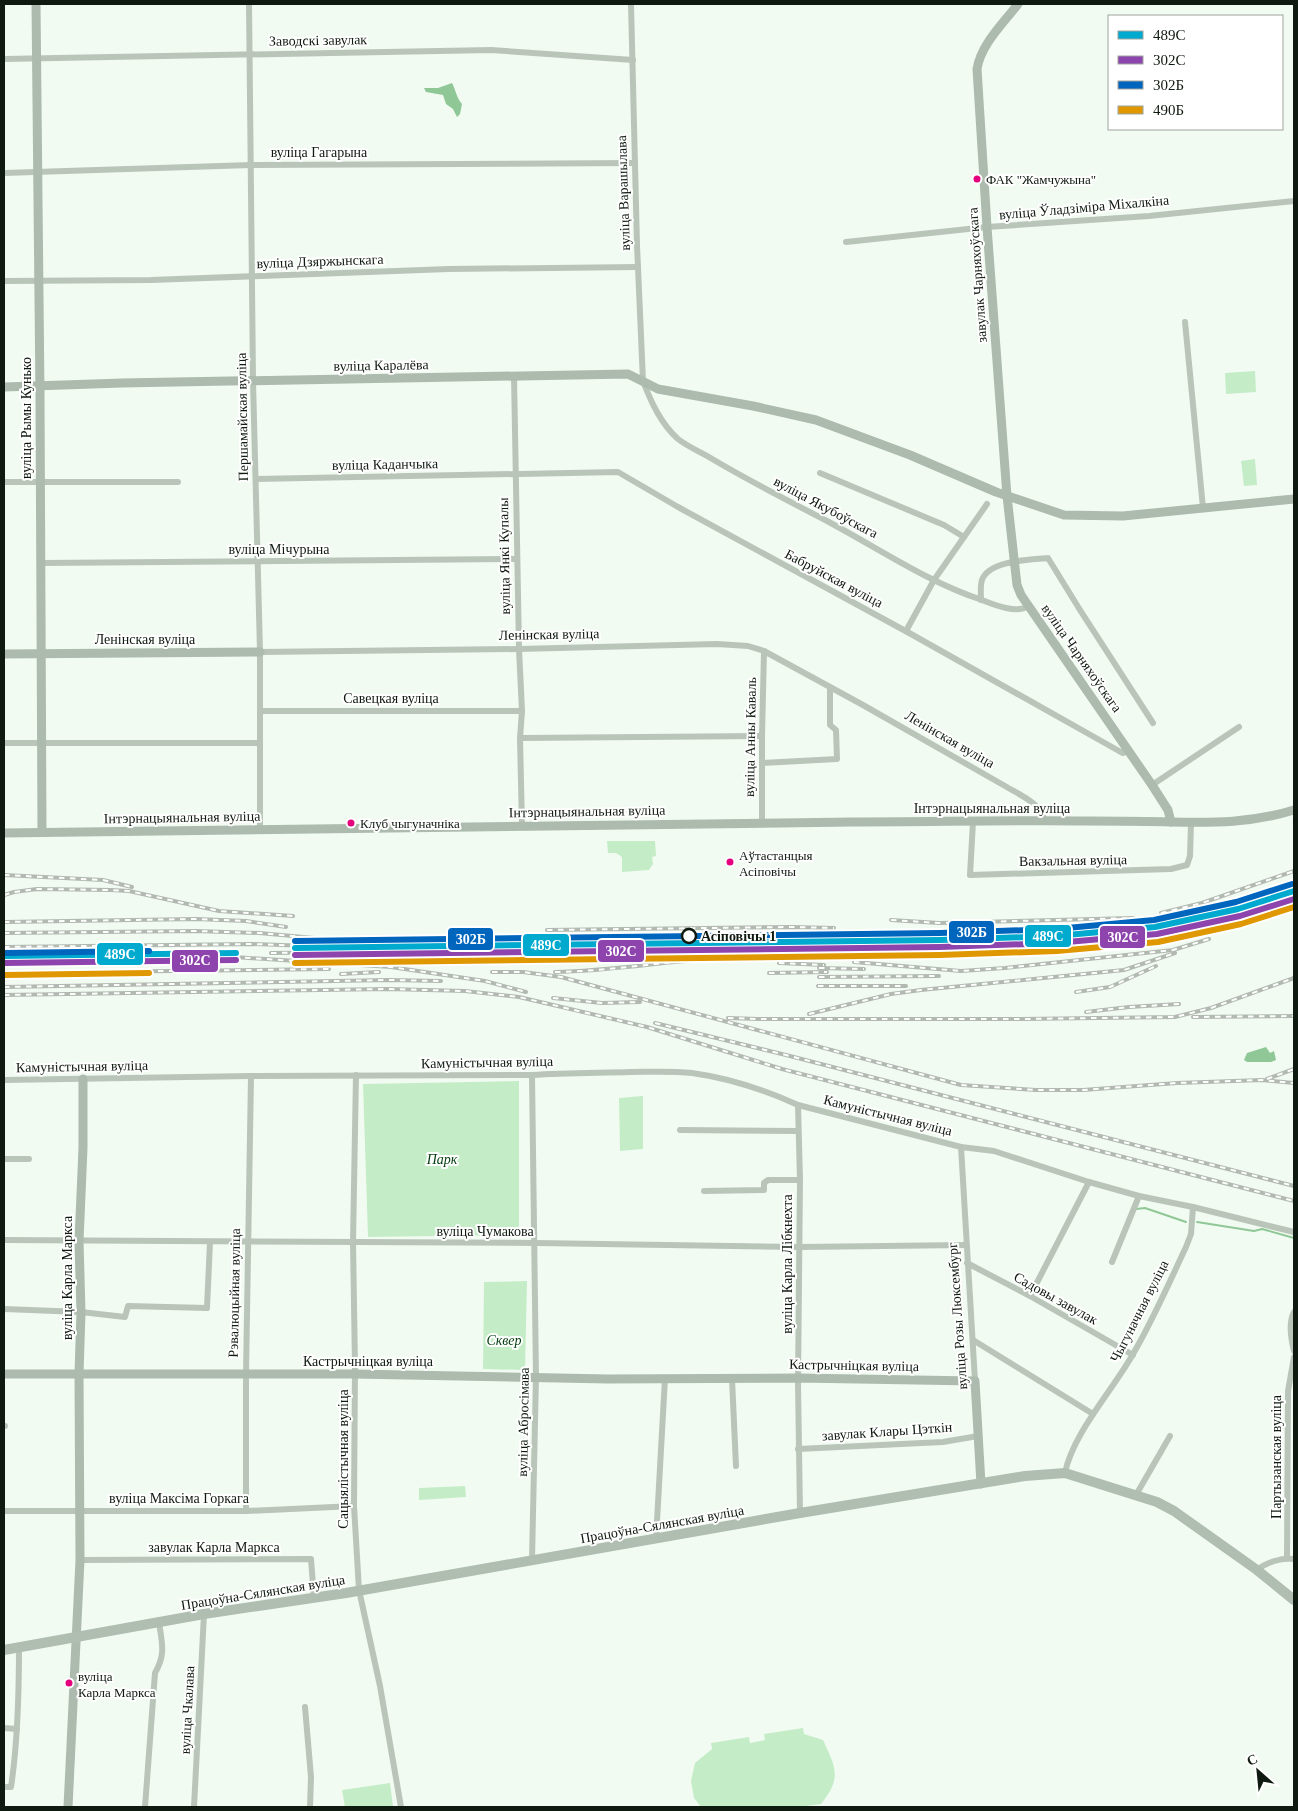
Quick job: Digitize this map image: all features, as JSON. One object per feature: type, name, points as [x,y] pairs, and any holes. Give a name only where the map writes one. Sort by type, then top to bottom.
[{"type":"main road","name":"Працоўна-Сялянская вуліца","points":[[4,1650],[204,1614],[314,1598],[800,1513],[1025,1476],[1066,1473],[1157,1502],[1174,1511],[1257,1570],[1294,1600]]},
{"type":"street","name":"вуліца Рымы Кунько","points":[[36,4],[41,483],[42,832]]},
{"type":"street","name":"Першамайская вуліца","points":[[250,4],[253,382],[260,652],[260,829]]},
{"type":"street","name":"вуліца Варашылава","points":[[631,4],[634,162],[642,382]]},
{"type":"street","name":"завулак Чарняхоўскага","points":[[1007,496],[977,70],[979,58],[984,49],[1018,4]]},
{"type":"street","name":"Заводскі завулак","points":[[4,59],[491,50],[633,60]]},
{"type":"street","name":"вуліца Гагарына","points":[[4,173],[251,165],[634,162]]},
{"type":"street","name":"вуліца Ўладзіміра Міхалкіна","points":[[846,242],[987,228],[1149,216],[1294,201]]},
{"type":"street","name":"вуліца Дзяржынскага","points":[[4,281],[151,280],[448,269],[638,267]]},
{"type":"street","points":[[1185,322],[1203,508]]},
{"type":"street","name":"вуліца Каралёва","points":[[4,387],[628,374],[658,389],[754,406],[816,420],[910,455],[1007,496]]},
{"type":"street","name":"вуліца Янкі Купалы","points":[[514,376],[519,649],[522,711],[520,738],[522,826]]},
{"type":"street","name":"вуліца Якубоўскага","points":[[642,382],[662,420],[679,439],[751,482],[826,520],[934,580],[981,600],[1011,609],[1029,606]]},
{"type":"street","name":"Бабруйская вуліца","points":[[515,474],[618,472],[1119,751],[1123,753],[1129,750]]},
{"type":"street","points":[[820,473],[944,525],[964,537]]},
{"type":"street","name":"вуліца Каданчыка","points":[[256,479],[515,474]]},
{"type":"street","points":[[4,482],[178,482]]},
{"type":"street","points":[[1007,496],[1064,515],[1123,516],[1294,499]]},
{"type":"street","name":"вуліца Чарняхоўскага","points":[[1007,496],[1013,562],[1018,590],[1129,750],[1168,810],[1171,822]]},
{"type":"street","points":[[906,631],[934,580],[987,504]]},
{"type":"street","points":[[981,600],[981,581],[986,572],[992,568],[1013,562],[1048,558],[1153,723]]},
{"type":"street","name":"вуліца Мічурына","points":[[41,563],[517,559]]},
{"type":"street","name":"Ленінская вуліца","points":[[4,654],[519,649],[717,644],[748,646],[764,651],[863,705],[1028,800],[1041,811],[1044,821]]},
{"type":"street","name":"вуліца Анны Каваль","points":[[762,824],[764,651]]},
{"type":"street","points":[[762,763],[837,759],[836,730],[830,725],[830,688]]},
{"type":"street","name":"Савецкая вуліца","points":[[260,711],[522,711]]},
{"type":"street","points":[[1152,785],[1239,727]]},
{"type":"street","points":[[520,738],[762,736]]},
{"type":"street","points":[[4,743],[259,743]]},
{"type":"street","name":"Інтэрнацыянальная вуліца","points":[[4,833],[1044,821],[1191,823],[1247,821],[1294,810]]},
{"type":"street","name":"Вакзальная вуліца","points":[[973,822],[970,875],[1171,869],[1187,864],[1190,856],[1191,823]]},
{"type":"street","name":"Камуністычная вуліца","points":[[4,1080],[356,1075],[532,1075],[576,1072],[693,1073],[734,1082],[776,1095],[798,1105],[961,1147],[994,1151],[1139,1196],[1193,1207],[1294,1232]]},
{"type":"street","name":"Сацыялістычная вуліца","points":[[356,1075],[353,1242],[354,1506],[360,1590],[380,1686],[401,1807]]},
{"type":"street","name":"вуліца Абросімава","points":[[532,1075],[536,1243],[536,1377],[532,1560]]},
{"type":"street","name":"Рэвалюцыйная вуліца","points":[[246,1512],[247,1242],[251,1148],[251,1076]]},
{"type":"street","name":"вуліца Карла Маркса","points":[[70,1806],[80,1560],[80,1241],[84,1079]]},
{"type":"street","name":"вуліца Карла Лібкнехта","points":[[798,1105],[800,1180],[798,1449],[800,1513]]},
{"type":"street","points":[[680,1130],[798,1131]]},
{"type":"street","name":"вуліца Розы Люксембург","points":[[961,1147],[981,1484]]},
{"type":"street","points":[[4,1159],[29,1159]]},
{"type":"street","points":[[704,1191],[764,1190],[764,1183],[768,1180],[800,1180]]},
{"type":"street","points":[[1030,1296],[1089,1182]]},
{"type":"street","points":[[1112,1262],[1139,1196]]},
{"type":"street","name":"Чыгуначная вуліца","points":[[1066,1473],[1068,1462],[1093,1414],[1133,1355],[1186,1248],[1191,1234],[1193,1207]]},
{"type":"street","name":"вуліца Чумакова","points":[[4,1240],[536,1243],[800,1247],[966,1245]]},
{"type":"street","points":[[4,1309],[81,1312],[125,1317],[128,1306],[207,1308],[210,1242]]},
{"type":"street","name":"Садовы завулак","points":[[967,1264],[1030,1296],[1133,1355]]},
{"type":"street","points":[[1294,1312],[1291,1318],[1294,1351]]},
{"type":"street","points":[[973,1340],[1093,1414]]},
{"type":"street","name":"Партызанская вуліца","points":[[1291,1558],[1291,1391],[1294,1357]]},
{"type":"street","name":"Кастрычніцкая вуліца","points":[[4,1374],[354,1374],[975,1381]]},
{"type":"street","points":[[656,1539],[666,1378]]},
{"type":"street","points":[[732,1379],[736,1466]]},
{"type":"street","name":"завулак Клары Цэткін","points":[[798,1449],[942,1442],[978,1436]]},
{"type":"street","points":[[1136,1495],[1170,1436]]},
{"type":"street","name":"вуліца Максіма Горкага","points":[[4,1511],[246,1512],[354,1506]]},
{"type":"street","points":[[1257,1570],[1267,1563],[1291,1558]]},
{"type":"street","name":"завулак Карла Маркса","points":[[80,1560],[311,1559],[314,1598]]},
{"type":"street","name":"вуліца Чкалава","points":[[194,1807],[204,1614]]},
{"type":"street","points":[[146,1807],[155,1673],[162,1661],[163,1649],[159,1622]]},
{"type":"street","points":[[4,1787],[10,1787],[16,1753],[19,1647]]},
{"type":"street","points":[[305,1707],[311,1777],[310,1807]]},
{"type":"street","points":[[4,1728],[17,1728]]},
{"type":"green space","points":[[1255,371],[1256,392],[1226,394],[1225,373]]},
{"type":"green space","points":[[1255,459],[1257,485],[1244,486],[1241,461]]},
{"type":"green space","points":[[607,841],[655,841],[656,856],[652,857],[653,864],[649,870],[622,872],[622,857],[616,853],[608,853]]},
{"type":"green space","name":"Парк","points":[[519,1081],[519,1235],[368,1237],[363,1084]]},
{"type":"green space","points":[[643,1096],[643,1149],[620,1151],[619,1098]]},
{"type":"green space","name":"Сквер","points":[[527,1281],[525,1370],[483,1369],[484,1282]]},
{"type":"green space","points":[[465,1486],[466,1497],[419,1500],[419,1488]]},
{"type":"green space","points":[[803,1728],[804,1734],[823,1740],[834,1766],[835,1773],[832,1787],[821,1804],[798,1807],[701,1807],[694,1798],[691,1781],[695,1763],[712,1749],[711,1743],[749,1737],[750,1743],[765,1740],[764,1734]]},
{"type":"green space","points":[[390,1783],[393,1807],[345,1807],[342,1790]]},
{"type":"shaded area","points":[[452,83],[462,104],[460,114],[457,117],[453,109],[446,104],[443,95],[426,92],[424,88],[438,88]]},
{"type":"shaded area","points":[[1266,1047],[1270,1053],[1274,1051],[1276,1060],[1271,1062],[1247,1062],[1244,1060],[1247,1053]]},
{"type":"waterway","points":[[1136,1209],[1145,1208],[1186,1222]]},
{"type":"waterway","points":[[1197,1222],[1254,1231],[1262,1229],[1294,1238]]},
{"type":"railway","points":[[1161,913],[1202,903],[1294,871]]},
{"type":"railway","points":[[4,875],[103,880],[132,887]]},
{"type":"railway","points":[[443,946],[507,938],[537,937],[1038,932],[1124,926],[1236,904],[1294,885]]},
{"type":"railway","points":[[4,895],[37,889],[129,891],[219,911],[293,916]]},
{"type":"railway","points":[[555,972],[723,958],[965,954],[1125,947],[1211,932],[1253,922],[1294,909]]},
{"type":"railway","points":[[891,920],[939,923],[1133,918]]},
{"type":"railway","points":[[4,922],[196,919],[246,921],[286,927]]},
{"type":"railway","points":[[547,930],[834,928]]},
{"type":"railway","points":[[4,933],[196,931],[259,933],[393,945]]},
{"type":"railway","points":[[854,962],[961,971],[1173,950],[1209,939]]},
{"type":"railway","points":[[883,946],[940,940]]},
{"type":"railway","points":[[4,947],[252,944],[309,946]]},
{"type":"railway","points":[[271,953],[890,945]]},
{"type":"railway","points":[[809,1014],[891,994],[1124,970],[1175,953]]},
{"type":"railway","points":[[234,957],[391,967],[485,981],[526,992]]},
{"type":"railway","points":[[779,963],[824,965]]},
{"type":"railway","points":[[1076,992],[1110,987],[1156,966]]},
{"type":"railway","points":[[819,968],[864,969]]},
{"type":"railway","points":[[4,973],[329,969]]},
{"type":"railway","points":[[341,974],[379,972]]},
{"type":"railway","points":[[492,972],[523,972],[561,977],[961,1085],[1036,1090],[1083,1090],[1177,1083],[1262,1080],[1294,1083]]},
{"type":"railway","points":[[769,973],[827,972]]},
{"type":"railway","points":[[819,977],[939,976]]},
{"type":"railway","points":[[728,1018],[1022,1019],[1175,1017],[1211,1008],[1294,978]]},
{"type":"railway","points":[[4,987],[388,980],[441,981]]},
{"type":"railway","points":[[818,986],[906,986]]},
{"type":"railway","points":[[4,995],[388,989],[465,991],[519,997],[647,1027],[782,1069],[1294,1201]]},
{"type":"railway","points":[[553,998],[602,1003],[640,1002]]},
{"type":"railway","points":[[1086,1012],[1179,1004]]},
{"type":"railway","points":[[1193,1017],[1294,1016]]},
{"type":"railway","points":[[655,1023],[1294,1186]]},
{"type":"railway","points":[[1267,1079],[1294,1069]]},
{"type":"transit line","name":"302Б","points":[[295,941],[940,933],[1056,929],[1154,920],[1236,902],[1292,884]]},
{"type":"transit line","name":"489С","points":[[295,948],[940,940],[1056,936],[1155,927],[1238,909],[1294,891]]},
{"type":"transit line","name":"302С","points":[[295,955],[940,947],[1056,943],[1157,934],[1240,916],[1294,899]]},
{"type":"transit line","name":"490Б","points":[[295,963],[940,955],[1057,951],[1158,942],[1241,924],[1294,907]]},
{"type":"transit line","name":"302Б","points":[[4,953],[149,951]]},
{"type":"transit line","name":"489С","points":[[4,956],[236,953]]},
{"type":"transit line","name":"302С","points":[[4,963],[236,960]]},
{"type":"transit line","name":"490Б","points":[[4,975],[149,973]]},
{"type":"place","name":"ФАК \"Жамчужына\"","points":[[977,179]]},
{"type":"place","name":"Клуб чыгуначніка","points":[[351,823]]},
{"type":"place","name":"Аўтастанцыя Асіповічы","points":[[730,862]]},
{"type":"place","name":"Асіповічы 1","points":[[689,936]]},
{"type":"place","name":"вуліца Карла Маркса","points":[[69,1683]]}]
